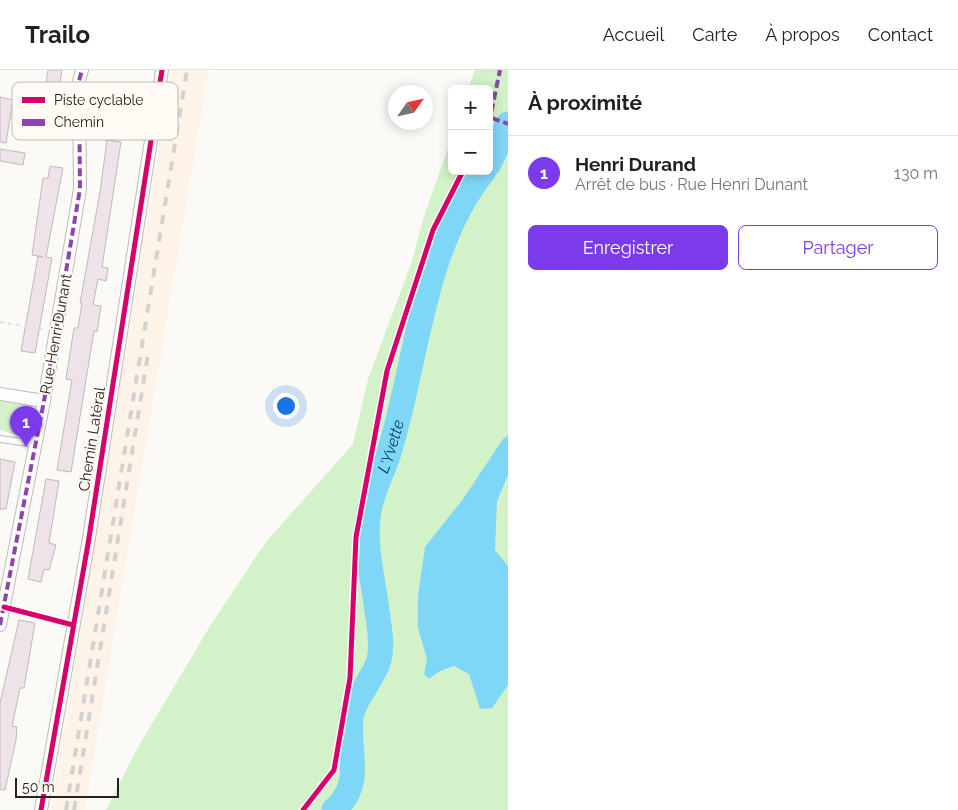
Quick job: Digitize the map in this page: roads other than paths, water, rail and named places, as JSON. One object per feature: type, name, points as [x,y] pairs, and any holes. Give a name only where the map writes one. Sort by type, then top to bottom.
[{"type":"street","name":"Rue Henri Dunant","points":[[0,625],[44,401],[80,189],[80,140]]},
{"type":"street","name":"Chemin Latéral","points":[[41,810],[88,544],[151,140]]},
{"type":"street","points":[[0,394],[44,401]]},
{"type":"lane","points":[[0,439],[36,444]]},
{"type":"water","points":[[508,435],[508,475],[497,501],[495,550],[508,566],[508,685],[492,708],[480,709],[469,674],[454,666],[440,671],[429,679],[424,674],[427,659],[418,628],[418,596],[425,547],[463,499],[503,439]]},
{"type":"waterway","name":"L'Yvette","points":[[493,156],[508,124]]},
{"type":"waterway","name":"L'Yvette","points":[[334,810],[343,800],[352,778],[350,731],[353,711],[359,696],[373,674],[380,654],[380,629],[369,559],[367,532],[370,506],[388,456],[400,414],[424,305],[434,269],[447,234],[463,201],[481,175]]},
{"type":"railway","points":[[178,125],[187,70]]},
{"type":"railway","points":[[66,810],[176,140]]},
{"type":"railway","points":[[74,810],[148,354]]},
{"type":"place","name":"Henri Durand","points":[[26,447]]}]
